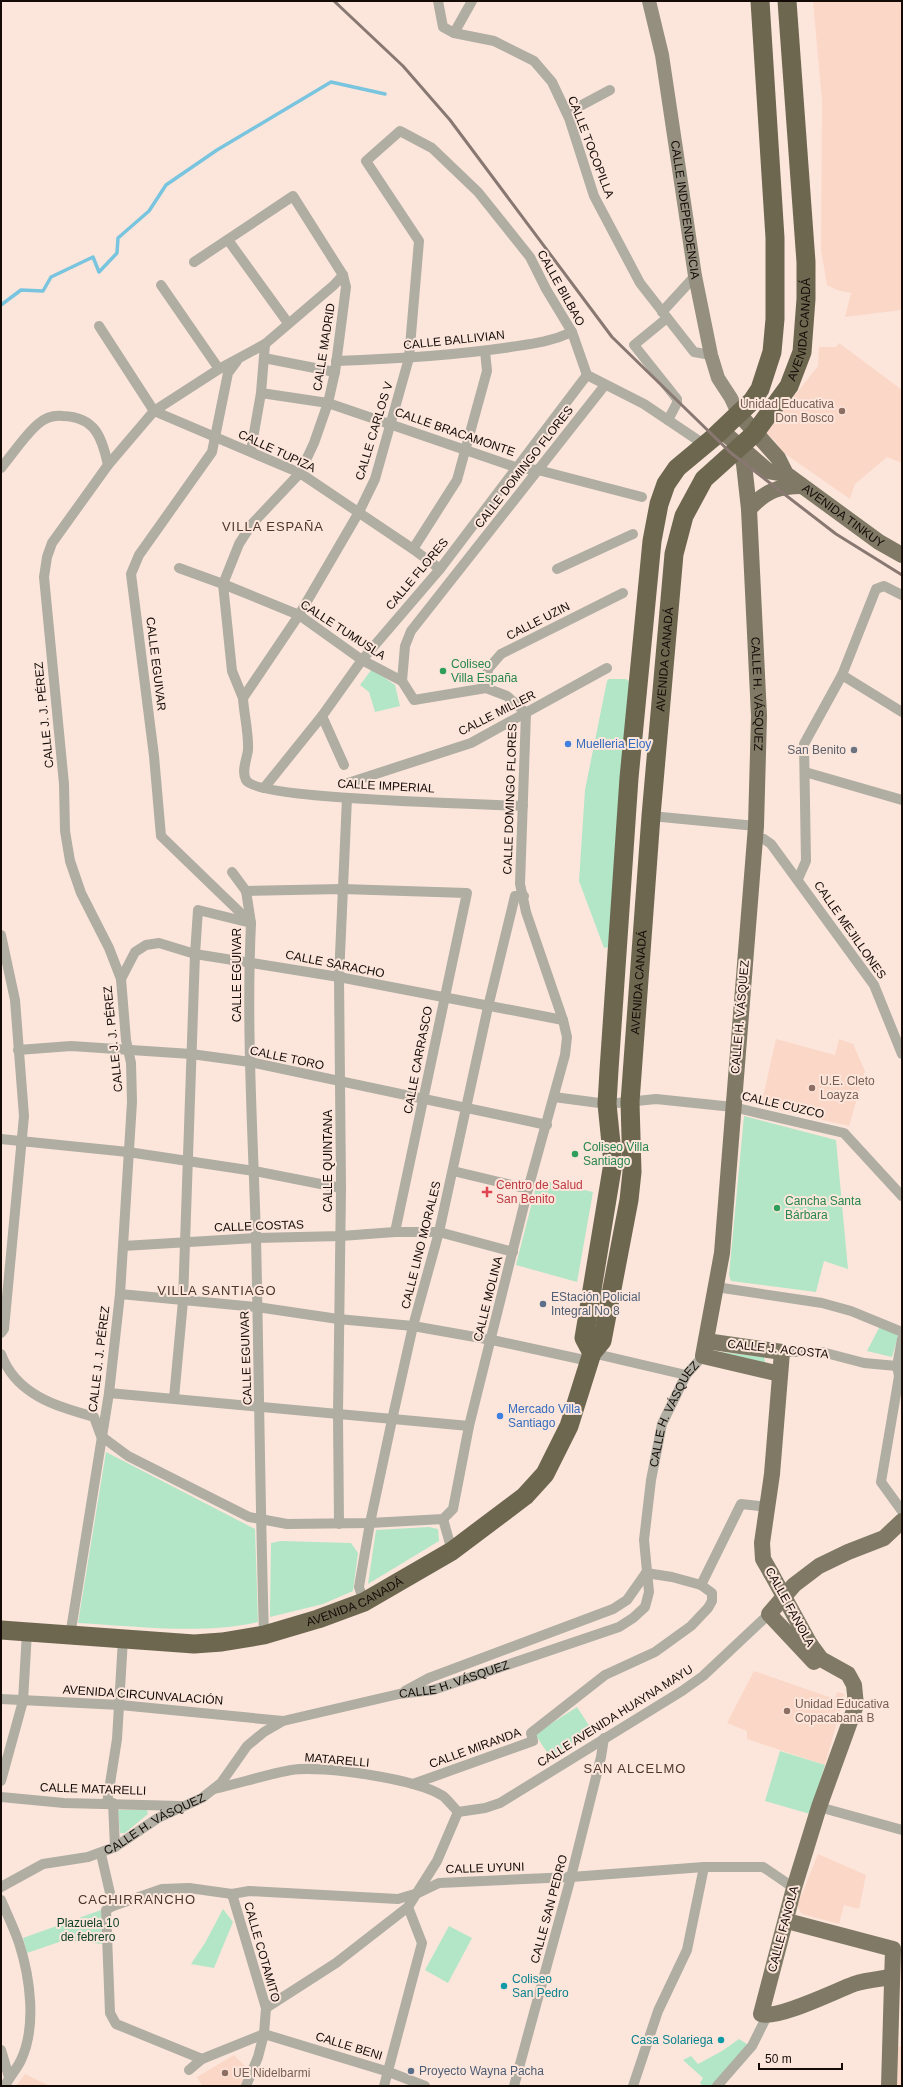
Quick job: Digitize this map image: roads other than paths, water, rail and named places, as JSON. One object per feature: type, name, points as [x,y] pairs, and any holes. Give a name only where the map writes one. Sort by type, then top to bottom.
[{"type":"highway","name":"AVENIDA CANADÁ","points":[[590,1357],[584,1338],[613,1163],[607,1104],[629,778],[652,541],[666,484],[683,462],[752,401],[760,389],[772,352],[775,319],[775,238],[760,1]]},
{"type":"highway","name":"AVENIDA CANADÁ","points":[[1,1630],[194,1644],[222,1642],[264,1634],[318,1619],[364,1602],[452,1551],[525,1496],[545,1474],[569,1426],[590,1357],[602,1341],[629,1200],[632,1172],[630,1102],[651,816],[674,554],[684,516],[704,479],[754,434],[789,386],[802,352],[805,327],[806,262],[787,1]]},
{"type":"highway","points":[[683,462],[704,479]]},
{"type":"main road","name":"AVENIDA TINKUY","points":[[738,413],[754,434],[778,458],[786,474],[879,542],[902,555]]},
{"type":"main road","name":"AVENIDA TINKUY","points":[[721,430],[768,471],[786,474]]},
{"type":"main road","name":"CALLE H. VÁSQUEZ","points":[[705,1348],[722,1253],[755,832],[759,716],[749,509],[744,464],[739,447]]},
{"type":"main road","points":[[749,509],[758,500],[776,488],[802,486]]},
{"type":"main road","name":"CALLE J. ACOSTA","points":[[705,1348],[782,1352]]},
{"type":"main road","name":"CALLE J. ACOSTA","points":[[705,1348],[780,1374]]},
{"type":"main road","name":"CALLE FANOLA","points":[[767,2016],[760,2014],[787,1921],[794,1888],[819,1807],[856,1705],[854,1685],[848,1674],[821,1659],[810,1644],[764,1559],[762,1543],[768,1507],[782,1352]]},
{"type":"main road","points":[[834,1666],[816,1664],[769,1614],[794,1585],[819,1566],[848,1552],[884,1538],[902,1521]]},
{"type":"main road","points":[[787,1921],[891,1947],[894,1952],[897,1974],[889,2086]]},
{"type":"main road","points":[[767,2016],[783,2012],[856,1984],[897,1974]]},
{"type":"street","points":[[438,1],[444,27],[454,33],[472,1]]},
{"type":"street","name":"CALLE INDEPENDENCIA","points":[[649,1],[662,55],[695,276],[711,355],[718,378],[731,398],[738,413]]},
{"type":"street","name":"CALLE TOCOPILLA","points":[[454,33],[494,40],[534,61],[552,82],[567,113],[594,196],[640,283],[694,352],[711,355]]},
{"type":"street","points":[[567,113],[610,90]]},
{"type":"street","name":"CALLE CARLOS V","points":[[243,698],[299,615],[359,512],[375,479],[391,424],[409,358],[419,241],[366,161],[400,131]]},
{"type":"street","name":"CALLE BILBAO","points":[[400,131],[432,148],[478,192],[530,257],[546,289],[572,332],[587,375]]},
{"type":"street","name":"CALLE MADRID","points":[[228,240],[293,196],[342,275],[346,287],[335,372],[328,403],[314,443],[300,473],[251,524],[240,544],[223,584],[232,671],[243,698]]},
{"type":"street","points":[[194,262],[228,240],[288,323]]},
{"type":"street","name":"CALLE J. J. PÉREZ","points":[[70,1636],[108,1393],[120,1294],[132,1102],[131,1063],[128,1050],[121,979],[109,948],[81,893],[70,861],[65,831],[64,784],[44,577],[47,557],[52,543],[108,464],[154,411],[219,369],[265,344],[334,285],[342,275]]},
{"type":"street","points":[[668,420],[677,403],[677,399],[634,345],[664,315],[695,276]]},
{"type":"street","points":[[161,285],[219,369]]},
{"type":"street","points":[[99,326],[154,411]]},
{"type":"street","name":"CALLE BALLIVIAN","points":[[336,361],[409,358],[485,351],[552,341],[572,332]]},
{"type":"street","points":[[251,450],[261,393],[265,344]]},
{"type":"street","points":[[413,549],[457,480],[487,371],[485,351]]},
{"type":"street","points":[[264,358],[335,372]]},
{"type":"street","name":"CALLE EGUIVAR","points":[[238,359],[228,373],[212,452],[140,555],[131,574],[154,756],[161,836],[251,923],[249,962],[250,1062],[256,1238],[264,1634]]},
{"type":"street","points":[[587,375],[644,404],[704,445]]},
{"type":"street","name":"CALLE FLORES","points":[[264,788],[322,716],[362,660],[440,569],[587,375]]},
{"type":"street","name":"CALLE DOMINGO FLORES","points":[[402,681],[405,646],[411,631],[605,385]]},
{"type":"street","name":"CALLE BRACAMONTE","points":[[261,393],[328,403],[518,468],[538,470],[642,497]]},
{"type":"street","name":"CALLE TUPIZA","points":[[154,411],[216,438],[251,450],[300,473],[413,549],[440,569]]},
{"type":"street","points":[[1,468],[38,424],[53,415],[82,419],[94,428],[102,442],[108,464]]},
{"type":"street","points":[[556,569],[633,534]]},
{"type":"street","name":"CALLE TUMUSLA","points":[[179,568],[299,615],[362,660],[402,681]]},
{"type":"street","points":[[798,879],[806,861],[804,744],[842,675],[876,589],[884,586],[902,595]]},
{"type":"street","name":"CALLE UZIN","points":[[486,688],[488,669],[501,654],[623,592]]},
{"type":"street","name":"CALLE MILLER","points":[[348,783],[471,743],[607,668]]},
{"type":"street","points":[[842,675],[902,712]]},
{"type":"street","points":[[402,681],[414,700],[486,688]]},
{"type":"street","name":"CALLE DOMINGO FLORES","points":[[486,688],[507,696],[526,713],[519,896],[526,912],[563,1020],[567,1037],[565,1055],[554,1097]]},
{"type":"street","name":"CALLE IMPERIAL","points":[[243,698],[248,749],[244,769],[246,780],[250,784],[264,788],[301,794],[347,798],[523,806]]},
{"type":"street","points":[[322,716],[344,765]]},
{"type":"street","points":[[805,772],[902,800]]},
{"type":"street","name":"CALLE QUINTANA","points":[[340,1524],[338,1319],[341,1236],[341,1082],[339,977],[347,798]]},
{"type":"street","name":"CALLE MEJILLONES","points":[[651,816],[755,832],[771,844],[874,984],[902,1054]]},
{"type":"street","points":[[174,1398],[183,1301],[194,954],[198,910],[251,923],[246,891],[232,872]]},
{"type":"street","points":[[246,891],[342,888]]},
{"type":"street","name":"CALLE CARRASCO","points":[[342,888],[467,894],[443,998],[424,1098],[395,1232]]},
{"type":"street","name":"CALLE LINO MORALES","points":[[364,1602],[360,1587],[370,1523],[392,1420],[413,1326],[439,1232],[488,1007],[519,896]]},
{"type":"street","points":[[1,935],[15,1000],[24,1116],[4,1293],[4,1329],[1,1333]]},
{"type":"street","name":"CALLE SARACHO","points":[[121,979],[135,952],[146,945],[166,945],[194,954],[339,977],[488,1007],[563,1020]]},
{"type":"street","name":"CALLE TORO","points":[[18,1050],[71,1046],[191,1054],[250,1062],[547,1125]]},
{"type":"street","points":[[554,1097],[607,1104],[630,1102]]},
{"type":"street","name":"CALLE MOLINA","points":[[443,1519],[453,1509],[470,1426],[528,1189],[554,1097]]},
{"type":"street","name":"CALLE CUZCO","points":[[630,1102],[656,1099],[733,1107],[844,1133],[902,1196]]},
{"type":"street","points":[[1,1139],[128,1152],[188,1163],[254,1171],[341,1188]]},
{"type":"street","points":[[453,1171],[528,1189]]},
{"type":"street","name":"CALLE COSTAS","points":[[123,1246],[256,1238],[341,1236],[395,1232],[439,1232],[513,1252]]},
{"type":"street","points":[[716,1287],[822,1304],[851,1311],[902,1332]]},
{"type":"street","points":[[120,1294],[257,1307],[338,1319],[413,1326],[590,1357],[686,1376]]},
{"type":"street","points":[[902,1339],[897,1366],[899,1376],[899,1395],[881,1482],[902,1511]]},
{"type":"street","name":"CALLE H. VÁSQUEZ","points":[[399,1694],[433,1690],[619,1627],[633,1618],[645,1607],[649,1592],[644,1540],[651,1480],[662,1424],[686,1376],[705,1348]]},
{"type":"street","name":"CALLE J. ACOSTA","points":[[782,1352],[822,1352],[864,1363],[897,1366]]},
{"type":"street","points":[[1,1354],[5,1364],[28,1390],[54,1406],[94,1417],[101,1436],[128,1456],[249,1517],[287,1524],[340,1524],[443,1519],[452,1551]]},
{"type":"street","points":[[108,1393],[470,1426]]},
{"type":"street","points":[[646,1573],[672,1577],[701,1585],[741,1504],[768,1507]]},
{"type":"street","name":"CALLE H. VÁSQUEZ","points":[[399,1694],[429,1678],[613,1609],[627,1600],[646,1573]]},
{"type":"street","name":"CALLE MIRANDA","points":[[413,1784],[533,1741],[531,1733],[604,1675],[655,1652],[691,1626],[702,1615],[712,1601],[712,1593],[701,1585]]},
{"type":"street","name":"CALLE AVENIDA HUAYNA MAYU","points":[[458,1812],[484,1808],[500,1802],[682,1691],[703,1676],[769,1614]]},
{"type":"street","points":[[1,1781],[23,1700],[26,1632]]},
{"type":"street","points":[[115,1847],[110,1803],[118,1739],[123,1639]]},
{"type":"street","points":[[283,1721],[399,1694]]},
{"type":"street","name":"AVENIDA CIRCUNVALACIÓN","points":[[1,1699],[120,1705],[283,1721]]},
{"type":"street","name":"CALLE H. VÁSQUEZ","points":[[1,1888],[43,1864],[100,1854],[115,1847],[158,1818],[202,1798],[220,1783],[247,1746],[264,1732],[283,1721]]},
{"type":"street","name":"CALLE SAN PEDRO","points":[[514,2086],[571,1877],[601,1757],[604,1738]]},
{"type":"street","name":"MATARELLI","points":[[211,1790],[292,1770],[316,1769],[359,1774],[413,1784],[443,1796],[458,1812]]},
{"type":"street","name":"CALLE MATARELLI","points":[[1,1797],[64,1803],[184,1806]]},
{"type":"street","points":[[819,1807],[902,1830]]},
{"type":"street","points":[[266,2008],[336,1963],[408,1907],[437,1862],[458,1812]]},
{"type":"street","points":[[100,1854],[109,1908],[110,2013],[112,2019],[116,2024],[202,2059]]},
{"type":"street","points":[[633,2086],[658,2011],[687,1950],[704,1867]]},
{"type":"street","name":"CALLE UYUNI","points":[[109,1908],[162,1890],[189,1888],[232,1894],[249,1891],[398,1899],[418,1893],[439,1883],[571,1877],[704,1867],[763,1867],[794,1888]]},
{"type":"street","name":"CALLE COTAMITO","points":[[232,1894],[266,2008],[264,2034],[258,2057],[246,2086]]},
{"type":"street","points":[[1,1900],[19,1943],[30,1993],[31,2024],[21,2061],[7,2081]]},
{"type":"street","points":[[384,2086],[389,2072],[422,1943],[408,1907]]},
{"type":"street","points":[[717,2086],[752,2046],[767,2016]]},
{"type":"street","points":[[189,2070],[202,2059],[264,2034]]},
{"type":"street","name":"CALLE BENI","points":[[264,2034],[389,2072],[425,2086]]},
{"type":"street","points":[[1,2050],[7,2081]]},
{"type":"waterway","points":[[1,305],[21,290],[43,291],[51,277],[93,257],[99,272],[117,253],[118,238],[149,211],[166,185],[217,150],[331,82],[385,94]]},
{"type":"railway","points":[[334,1],[403,66],[450,120],[612,337],[731,453],[836,534],[902,575]]},
{"type":"place","name":"Unidad Educativa Don Bosco","points":[[842,411]]},
{"type":"place","name":"Coliseo Villa España","points":[[443,671]]},
{"type":"place","name":"Muelleria Eloy","points":[[568,744]]},
{"type":"place","name":"San Benito","points":[[854,750]]},
{"type":"place","name":"U.E. Cleto Loayza","points":[[812,1088]]},
{"type":"place","name":"Coliseo Villa Santiago","points":[[575,1154]]},
{"type":"place","name":"Centro de Salud San Benito","points":[[487,1192]]},
{"type":"place","name":"Cancha Santa Bárbara","points":[[777,1208]]},
{"type":"place","name":"EStación Policial Integral No 8","points":[[543,1304]]},
{"type":"place","name":"Mercado Villa Santiago","points":[[500,1416]]},
{"type":"place","name":"Unidad Educativa Copacabana B","points":[[787,1711]]},
{"type":"place","name":"Coliseo San Pedro","points":[[504,1986]]},
{"type":"place","name":"Casa Solariega","points":[[721,2040]]},
{"type":"place","name":"Proyecto Wayna Pacha","points":[[411,2071]]},
{"type":"place","name":"UE Nidelbarmi","points":[[225,2073]]},
{"type":"district","name":"VILLA ESPAÑA","points":[[273,526]]},
{"type":"district","name":"VILLA SANTIAGO","points":[[217,1290]]},
{"type":"district","name":"SAN ALCELMO","points":[[635,1768]]},
{"type":"district","name":"CACHIRRANCHO","points":[[137,1899]]},
{"type":"park label","name":"Plazuela 10 de febrero","points":[[88,1930]]}]
